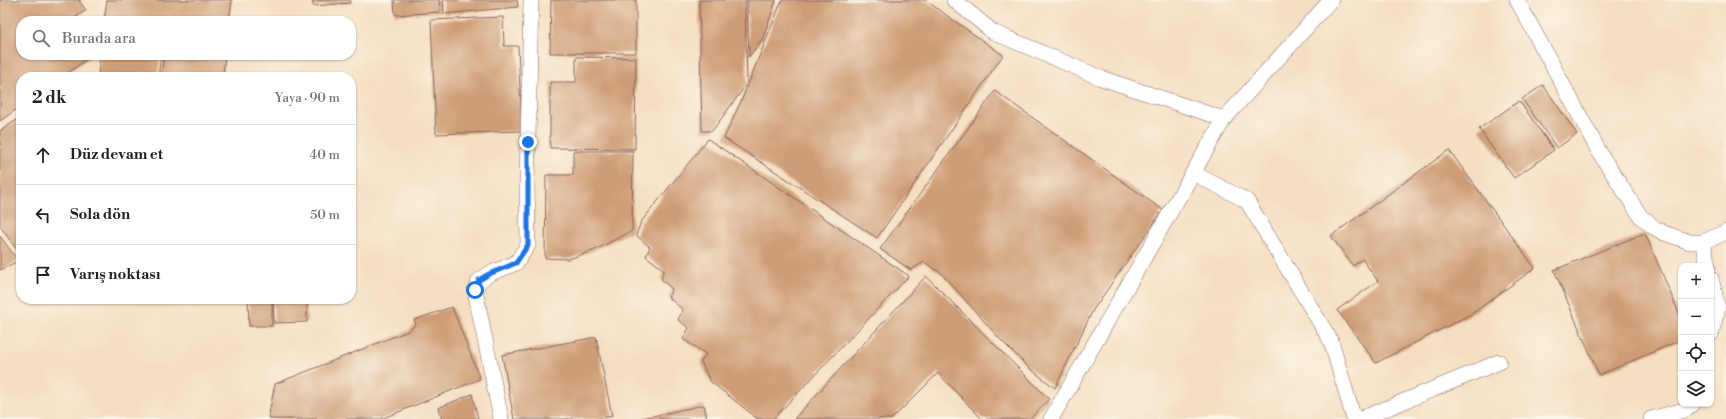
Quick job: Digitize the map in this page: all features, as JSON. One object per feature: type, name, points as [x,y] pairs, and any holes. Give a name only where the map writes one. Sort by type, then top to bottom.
[{"type":"street","points":[[501,419],[475,290],[479,280],[489,274],[516,263],[528,245],[527,184],[530,0]]},
{"type":"street","points":[[954,0],[993,32],[1101,78],[1224,119]]},
{"type":"street","points":[[1051,419],[1224,119],[1331,0]]},
{"type":"street","points":[[1517,0],[1601,155],[1637,211],[1647,222],[1664,233],[1690,242],[1702,242],[1726,232]]},
{"type":"street","points":[[1193,172],[1247,201],[1331,341],[1354,419]]},
{"type":"street","points":[[1702,242],[1707,263]]},
{"type":"street","points":[[1714,291],[1718,308],[1714,323]]},
{"type":"street","points":[[1361,419],[1499,362]]},
{"type":"street","points":[[1651,419],[1684,410],[1688,407]]},
{"type":"building","points":[[0,0],[81,0],[79,1],[86,10],[78,16],[16,16],[16,60],[86,60],[69,72],[16,72],[16,110],[0,121]]},
{"type":"building","points":[[107,0],[232,0],[230,16],[105,16]]},
{"type":"building","points":[[313,0],[350,0],[350,3],[313,6]]},
{"type":"building","points":[[394,0],[439,0],[440,12],[395,15]]},
{"type":"building","points":[[443,0],[517,0],[518,7],[444,14]]},
{"type":"building","points":[[551,0],[636,0],[636,53],[550,53]]},
{"type":"building","points":[[699,0],[745,0],[747,84],[712,131],[702,131]]},
{"type":"building","points":[[747,0],[776,0],[763,38],[749,57]]},
{"type":"building","points":[[782,0],[925,0],[1003,55],[877,238],[724,138],[742,99]]},
{"type":"building","points":[[503,17],[504,46],[518,46],[522,131],[436,134],[431,20]]},
{"type":"building","points":[[576,57],[636,58],[635,149],[550,148],[550,82],[576,82]]},
{"type":"building","points":[[100,60],[160,60],[159,72],[98,72]]},
{"type":"building","points":[[163,60],[225,60],[223,72],[162,72]]},
{"type":"building","points":[[1543,85],[1577,134],[1557,148],[1522,99]]},
{"type":"building","points":[[995,91],[1163,210],[1093,310],[1055,388],[1028,367],[999,338],[941,273],[924,262],[911,270],[880,249]]},
{"type":"building","points":[[1519,101],[1554,150],[1514,178],[1479,129]]},
{"type":"building","points":[[16,120],[16,249],[0,226],[0,131]]},
{"type":"building","points":[[708,139],[909,276],[773,419],[758,419],[710,381],[701,362],[706,354],[683,339],[689,328],[678,320],[683,310],[668,297],[672,289],[661,279],[664,270],[646,256],[650,247],[636,235],[641,222]]},
{"type":"building","points":[[1449,150],[1535,268],[1473,313],[1376,363],[1337,310],[1378,281],[1362,259],[1353,266],[1331,236]]},
{"type":"building","points":[[573,151],[633,151],[632,231],[593,251],[568,259],[545,258],[546,175],[573,175]]},
{"type":"building","points":[[1645,233],[1678,311],[1678,341],[1599,375],[1554,270]]},
{"type":"building","points":[[0,236],[16,258],[16,262],[0,270]]},
{"type":"building","points":[[926,276],[1049,399],[1030,419],[982,419],[938,373],[892,419],[794,419]]},
{"type":"building","points":[[248,304],[272,304],[272,326],[249,326]]},
{"type":"building","points":[[273,304],[307,304],[307,322],[274,323]]},
{"type":"building","points":[[452,307],[480,379],[381,419],[270,419],[269,414],[275,384],[408,331],[416,324],[414,320]]},
{"type":"building","points":[[596,337],[612,416],[597,419],[514,419],[502,355]]},
{"type":"building","points":[[472,394],[478,419],[442,419],[438,408]]},
{"type":"building","points":[[704,405],[707,419],[643,418]]},
{"type":"route","points":[[475,290],[479,280],[489,274],[516,263],[528,245],[528,142]]}]
